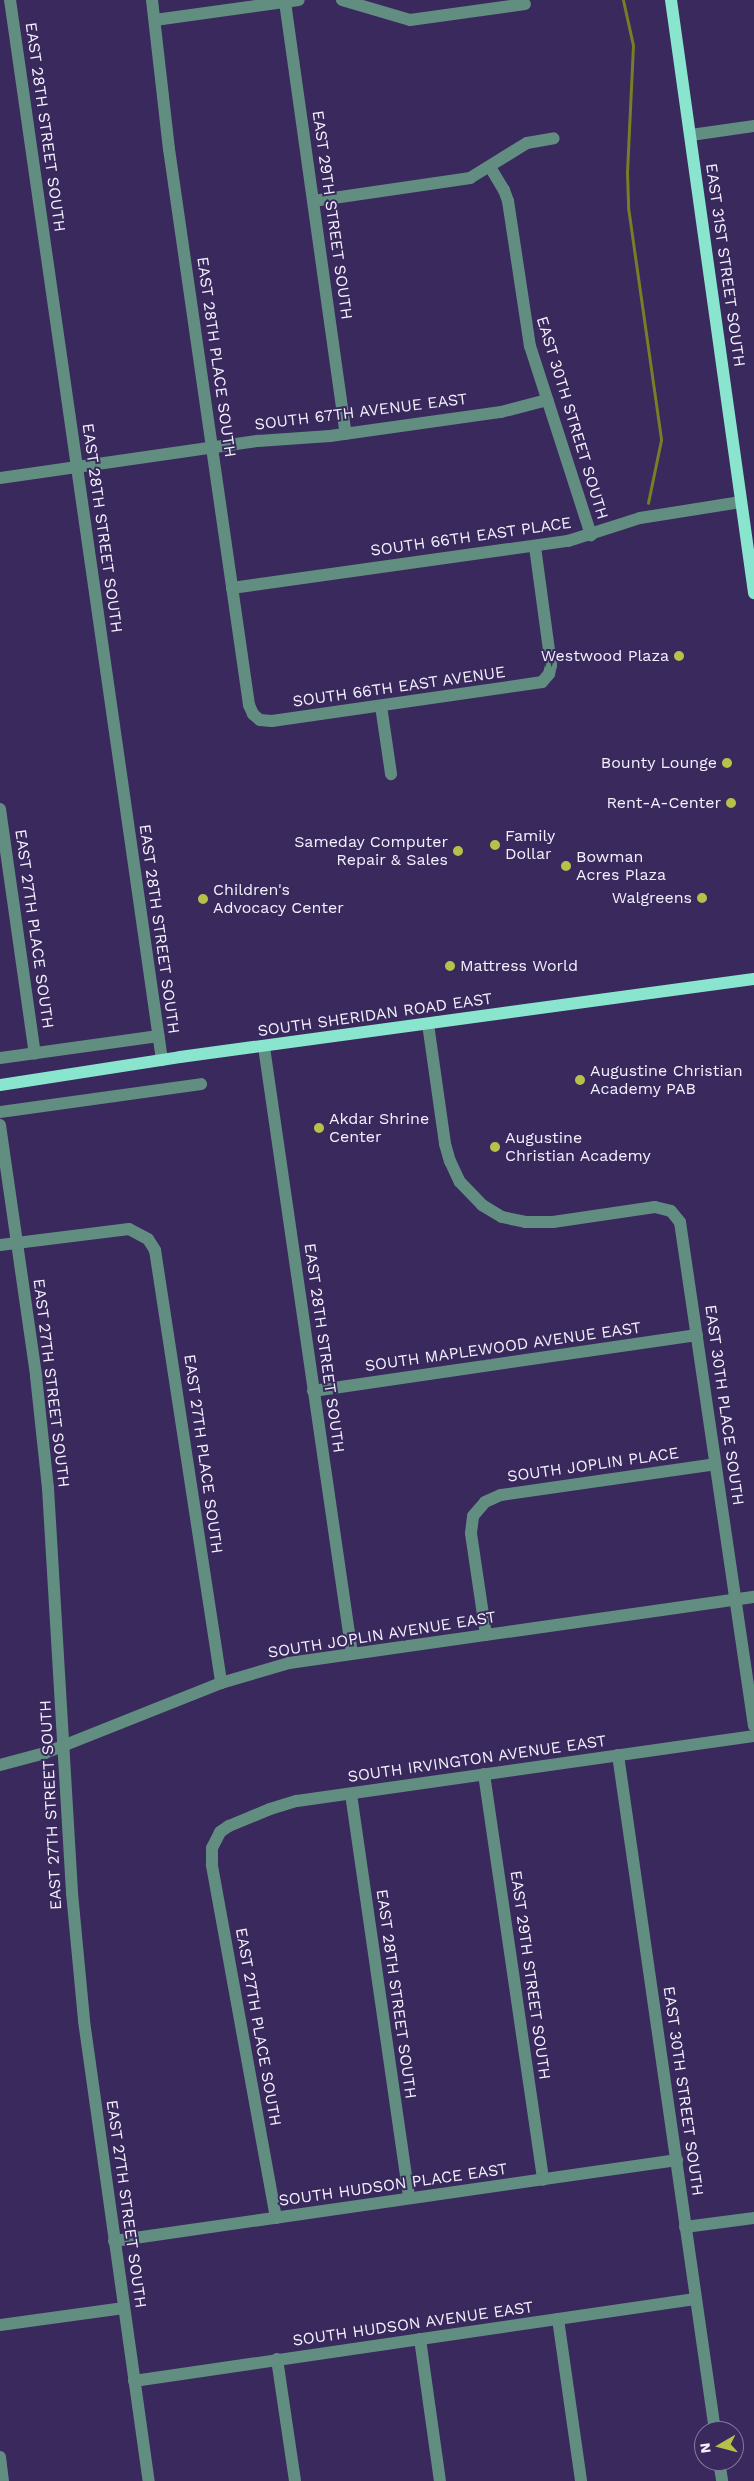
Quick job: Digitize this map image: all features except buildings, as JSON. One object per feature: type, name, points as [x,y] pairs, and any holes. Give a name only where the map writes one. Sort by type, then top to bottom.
[{"type":"main road","name":"EAST 31ST STREET SOUTH","points":[[671,0],[754,586]]},
{"type":"main road","name":"SOUTH SHERIDAN ROAD EAST","points":[[0,1085],[162,1060],[754,979]]},
{"type":"street","name":"EAST 28TH STREET SOUTH","points":[[10,0],[162,1060]]},
{"type":"street","name":"EAST 28TH PLACE SOUTH","points":[[152,0],[161,87],[232,588],[249,705],[256,717]]},
{"type":"street","points":[[155,20],[299,0]]},
{"type":"street","points":[[349,1],[410,20],[525,4]]},
{"type":"street","name":"EAST 29TH STREET SOUTH","points":[[285,2],[346,434]]},
{"type":"street","points":[[691,135],[754,126]]},
{"type":"street","points":[[313,201],[463,180],[476,175],[527,143],[554,138]]},
{"type":"street","name":"EAST 30TH STREET SOUTH","points":[[490,166],[508,201],[527,334],[591,535]]},
{"type":"street","name":"SOUTH 67TH AVENUE EAST","points":[[0,478],[272,439],[346,434],[501,412],[547,400]]},
{"type":"street","name":"SOUTH 66TH EAST PLACE","points":[[232,588],[534,546],[591,535],[640,518],[741,502]]},
{"type":"street","name":"SOUTH 66TH EAST AVENUE","points":[[256,717],[272,722],[533,684],[546,678],[550,670],[551,660],[534,546]]},
{"type":"street","points":[[381,706],[391,774]]},
{"type":"street","name":"EAST 27TH PLACE SOUTH","points":[[0,809],[35,1054]]},
{"type":"street","name":"EAST 30TH PLACE SOUTH","points":[[428,1024],[445,1144],[452,1167],[460,1182],[472,1196],[502,1217],[525,1222],[553,1222],[655,1207],[671,1211],[676,1216],[682,1232],[754,1726]]},
{"type":"street","points":[[0,1058],[158,1036]]},
{"type":"street","name":"EAST 28TH STREET SOUTH","points":[[264,1047],[352,1654]]},
{"type":"street","points":[[0,1112],[201,1084]]},
{"type":"street","name":"EAST 27TH STREET SOUTH","points":[[0,1126],[36,1376],[48,1488],[77,1959],[114,2241],[149,2481]]},
{"type":"street","name":"EAST 27TH PLACE SOUTH","points":[[16,1243],[129,1229],[143,1235],[152,1244],[157,1257],[221,1683]]},
{"type":"street","points":[[0,1245],[16,1243]]},
{"type":"street","name":"SOUTH MAPLEWOOD AVENUE EAST","points":[[313,1391],[697,1335]]},
{"type":"street","name":"SOUTH JOPLIN PLACE","points":[[486,1635],[471,1533],[473,1516],[490,1498],[715,1464]]},
{"type":"street","name":"SOUTH JOPLIN AVENUE EAST","points":[[0,1765],[46,1753],[221,1683],[289,1663],[754,1597]]},
{"type":"street","name":"SOUTH IRVINGTON AVENUE EAST","points":[[215,1841],[220,1832],[229,1826],[270,1808],[297,1801],[754,1736]]},
{"type":"street","name":"EAST 30TH STREET SOUTH","points":[[618,1755],[713,2421]]},
{"type":"street","name":"EAST 29TH STREET SOUTH","points":[[484,1774],[543,2180]]},
{"type":"street","name":"EAST 28TH STREET SOUTH","points":[[351,1794],[409,2198]]},
{"type":"street","name":"EAST 27TH PLACE SOUTH","points":[[215,1841],[212,1865],[276,2218]]},
{"type":"street","name":"SOUTH HUDSON PLACE EAST","points":[[114,2241],[677,2160]]},
{"type":"street","points":[[685,2227],[754,2218]]},
{"type":"street","name":"SOUTH HUDSON AVENUE EAST","points":[[134,2380],[695,2299]]},
{"type":"street","points":[[0,2325],[124,2308]]},
{"type":"street","points":[[558,2319],[581,2481]]},
{"type":"street","points":[[420,2339],[440,2481]]},
{"type":"street","points":[[277,2359],[295,2481]]},
{"type":"street","points":[[0,2457],[4,2481]]},
{"type":"waterway","points":[[623,0],[633,45],[627,173],[628,207],[661,440],[648,503]]},
{"type":"place","name":"Westwood Plaza","points":[[679,656]]},
{"type":"place","name":"Bounty Lounge","points":[[727,763]]},
{"type":"place","name":"Rent-A-Center","points":[[731,803]]},
{"type":"place","name":"Family Dollar","points":[[495,845]]},
{"type":"place","name":"Sameday Computer Repair & Sales","points":[[458,851]]},
{"type":"place","name":"Bowman Acres Plaza","points":[[566,866]]},
{"type":"place","name":"Walgreens","points":[[702,898]]},
{"type":"place","name":"Children's Advocacy Center","points":[[203,899]]},
{"type":"place","name":"Mattress World","points":[[450,966]]},
{"type":"place","name":"Augustine Christian Academy PAB","points":[[580,1080]]},
{"type":"place","name":"Akdar Shrine Center","points":[[319,1128]]},
{"type":"place","name":"Augustine Christian Academy","points":[[495,1147]]}]
